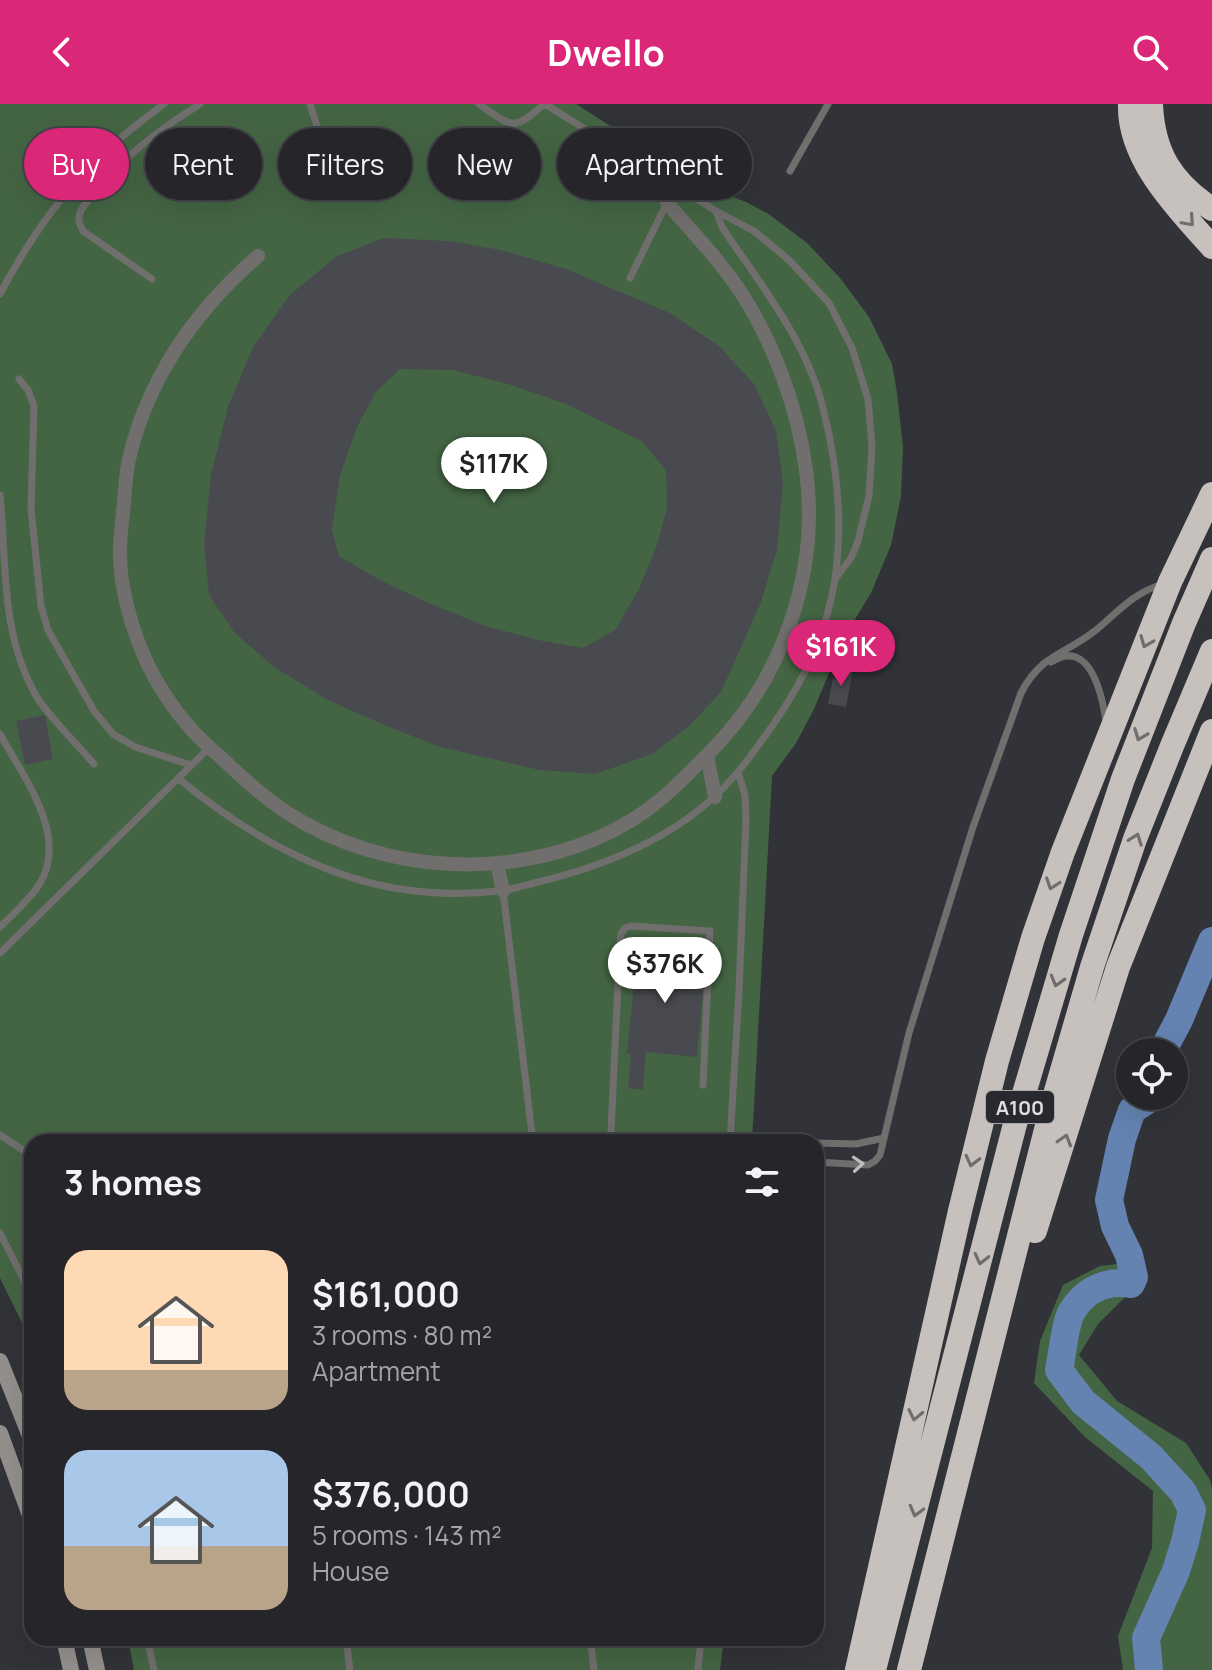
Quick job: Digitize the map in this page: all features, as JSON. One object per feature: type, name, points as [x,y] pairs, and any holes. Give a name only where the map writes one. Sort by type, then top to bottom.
[{"type":"highway","points":[[1130,104],[1130,118],[1141,152],[1167,196],[1212,247]]},
{"type":"highway","points":[[1151,104],[1163,161],[1182,185],[1212,209]]},
{"type":"highway","points":[[1170,582],[1177,555],[1212,476]]},
{"type":"highway","points":[[857,1670],[960,1211],[997,1061],[1063,852],[1170,582],[1212,494]]},
{"type":"highway","name":"A100","points":[[874,1670],[1015,1124],[1071,935],[1123,779],[1212,559]]},
{"type":"highway","name":"A100","points":[[909,1670],[1054,1098],[1092,967],[1135,839],[1212,651]]},
{"type":"highway","points":[[985,1373],[1024,1266],[1118,967],[1212,731]]},
{"type":"main road","points":[[0,1361],[24,1421]]},
{"type":"main road","points":[[0,1433],[24,1499]]},
{"type":"main road","points":[[66,1646],[71,1670]]},
{"type":"main road","points":[[92,1646],[97,1670]]},
{"type":"street","points":[[258,256],[193,323],[160,376],[136,433],[128,463],[119,544],[125,597],[140,648],[151,672],[178,714],[209,748],[286,813],[332,837],[402,858],[449,863],[522,860],[569,849],[613,831],[670,792],[738,721],[753,699],[767,677],[797,603],[805,563],[809,495],[791,405],[768,345],[739,289],[667,203]]},
{"type":"street","points":[[707,755],[715,797]]},
{"type":"street","points":[[497,863],[503,891]]},
{"type":"lane","points":[[0,294],[20,257],[60,199],[101,156],[164,104]]},
{"type":"lane","points":[[152,279],[83,231],[78,222],[80,211],[134,150],[200,104]]},
{"type":"lane","points":[[310,104],[318,128]]},
{"type":"lane","points":[[479,104],[507,123],[515,124],[528,119],[544,104],[582,128]]},
{"type":"lane","points":[[790,171],[828,104]]},
{"type":"lane","points":[[630,278],[668,200]]},
{"type":"lane","points":[[698,200],[754,231],[789,260],[829,303],[852,348],[868,399],[872,447],[870,484],[858,541],[851,558],[835,579]]},
{"type":"lane","points":[[178,778],[242,825],[287,850],[346,876],[420,892],[468,894],[503,891],[569,875],[632,850],[680,823],[715,797],[738,772],[783,711],[798,685],[827,616],[835,579],[838,502],[823,409],[813,376],[796,339],[722,227],[716,211]]},
{"type":"lane","points":[[19,379],[28,390],[34,406],[31,509],[41,606],[48,630],[94,711],[113,734],[135,747],[191,765]]},
{"type":"lane","points":[[0,495],[4,602],[16,656],[40,702],[94,764]]},
{"type":"lane","points":[[824,1163],[868,1165],[880,1155],[909,1033],[973,827],[1021,693],[1032,674],[1048,659],[1096,630],[1130,599],[1170,582]]},
{"type":"lane","points":[[1032,674],[1057,658],[1073,657],[1084,662],[1093,673],[1102,697],[1109,737]]},
{"type":"lane","points":[[0,734],[47,827],[50,846],[47,866],[38,886],[0,927]]},
{"type":"lane","points":[[0,953],[209,748]]},
{"type":"lane","points":[[730,1134],[746,819],[745,795],[738,772]]},
{"type":"lane","points":[[503,891],[532,1134]]},
{"type":"lane","points":[[612,1134],[620,942],[625,928],[710,931],[703,1085]]},
{"type":"lane","points":[[0,1135],[24,1151]]},
{"type":"lane","points":[[824,1143],[856,1144],[884,1138]]},
{"type":"lane","points":[[0,1233],[24,1280]]},
{"type":"lane","points":[[149,1646],[154,1670]]},
{"type":"lane","points":[[347,1646],[350,1670]]},
{"type":"lane","points":[[591,1646],[594,1670]]},
{"type":"lane","points":[[698,1670],[700,1646]]},
{"type":"green space","points":[[0,104],[576,104],[614,128],[557,128],[557,200],[741,200],[767,213],[807,243],[840,278],[869,317],[892,364],[897,393],[903,447],[901,496],[891,545],[871,593],[844,637],[814,709],[796,743],[772,776],[752,1134],[24,1134],[24,1327],[0,1278]]},
{"type":"green space","points":[[1117,1264],[1133,1289],[1098,1324],[1079,1355],[1117,1401],[1186,1443],[1210,1480],[1212,1670],[1123,1670],[1118,1636],[1152,1548],[1153,1491],[1085,1437],[1034,1383],[1040,1341],[1063,1285],[1100,1266]]},
{"type":"green space","points":[[130,1646],[723,1646],[720,1670],[134,1670]]},
{"type":"building","points":[[384,238],[449,241],[501,250],[566,269],[670,313],[719,346],[754,384],[776,431],[783,483],[777,550],[761,602],[721,692],[687,728],[652,754],[595,774],[540,770],[440,747],[328,700],[274,667],[234,632],[209,595],[204,544],[211,475],[228,407],[253,347],[290,295],[337,256]],"holes":[[[400,369],[452,370],[508,384],[566,404],[643,442],[666,471],[667,508],[657,545],[639,589],[615,630],[583,648],[485,626],[378,579],[339,556],[332,530],[340,475],[358,425],[376,392]]]},
{"type":"building","points":[[839,667],[853,670],[846,707],[828,704],[833,678],[837,679]]},
{"type":"building","points":[[45,715],[53,759],[25,765],[16,721]]},
{"type":"building","points":[[638,942],[670,945],[667,982],[685,983],[686,975],[673,974],[675,944],[707,947],[697,1057],[646,1052],[643,1090],[628,1088],[631,1054],[627,1054]]},
{"type":"waterway","points":[[1169,1038],[1212,941]]},
{"type":"waterway","points":[[1132,1110],[1122,1139],[1109,1200],[1134,1277],[1131,1284],[1096,1288],[1076,1305],[1067,1325],[1059,1370],[1083,1402],[1151,1457],[1183,1492],[1192,1510],[1176,1571],[1146,1638],[1149,1670]]}]
